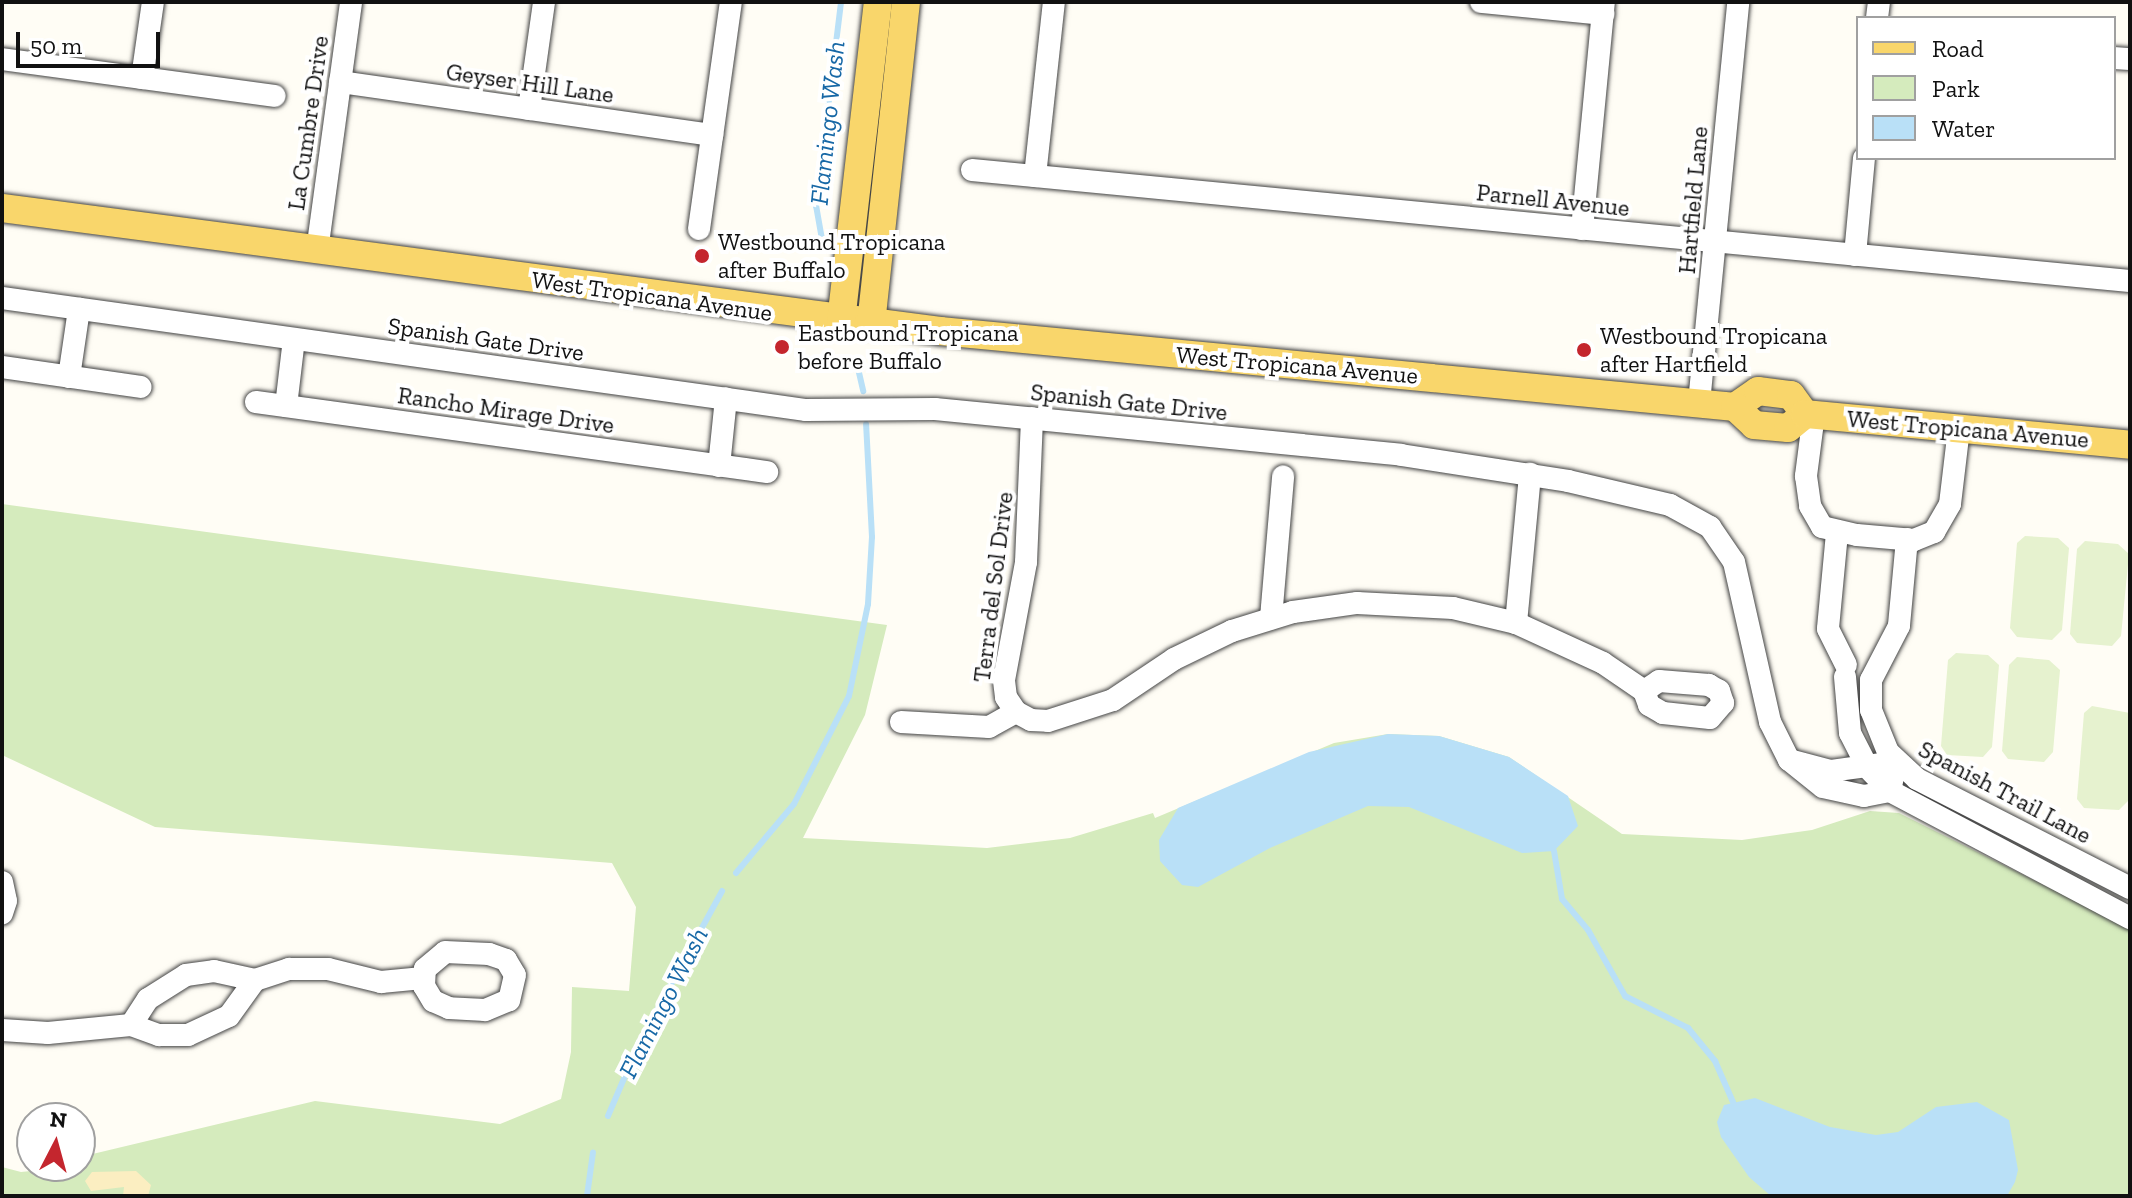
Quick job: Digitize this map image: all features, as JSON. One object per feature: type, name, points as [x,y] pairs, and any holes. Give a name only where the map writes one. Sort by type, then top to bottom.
[{"type":"main road","points":[[841,321],[878,2]]},
{"type":"main road","points":[[871,324],[906,2]]},
{"type":"main road","name":"West Tropicana Avenue","points":[[2,208],[841,321],[1735,407],[1754,425],[1788,428],[1809,414],[2130,445]]},
{"type":"street","points":[[142,78],[153,2]]},
{"type":"street","name":"La Cumbre Drive","points":[[317,251],[351,2]]},
{"type":"street","points":[[529,109],[544,2]]},
{"type":"street","points":[[699,229],[731,2]]},
{"type":"street","points":[[1035,176],[1054,2]]},
{"type":"street","points":[[1481,2],[1603,8],[1582,229]]},
{"type":"street","name":"Hartfield Lane","points":[[1699,403],[1738,2]]},
{"type":"street","points":[[2,59],[275,96]]},
{"type":"street","name":"Geyser Hill Lane","points":[[340,82],[712,135]]},
{"type":"street","points":[[1855,255],[1864,160]]},
{"type":"street","name":"Parnell Avenue","points":[[972,170],[2130,281]]},
{"type":"street","name":"Spanish Gate Drive","points":[[2,298],[806,410],[935,409],[1401,455],[1530,474],[1670,505],[1698,518],[1720,538],[1738,575],[1775,735],[1789,760],[1810,780],[1836,792],[1864,796],[1890,791]]},
{"type":"street","points":[[69,377],[79,309]]},
{"type":"street","points":[[286,406],[294,339]]},
{"type":"street","points":[[2,367],[141,387]]},
{"type":"street","points":[[719,466],[726,398]]},
{"type":"street","name":"Rancho Mirage Drive","points":[[256,402],[767,472]]},
{"type":"street","points":[[1809,414],[1808,498],[1817,522],[1837,533],[1907,539],[1934,532],[1950,504],[1959,429]]},
{"type":"street","name":"Terra del Sol Drive","points":[[1016,712],[1006,697],[1004,680],[1026,562],[1032,418]]},
{"type":"street","points":[[1516,623],[1530,474]]},
{"type":"street","points":[[1271,618],[1283,477]]},
{"type":"street","points":[[1837,533],[1828,629],[1845,671],[1850,733],[1867,767],[1890,791],[2130,918]]},
{"type":"street","name":"Spanish Trail Lane","points":[[1907,539],[1899,626],[1873,670],[1870,695],[1874,725],[1896,762],[1917,779],[2130,888]]},
{"type":"street","points":[[901,722],[989,727],[1016,712],[1039,722],[1101,705],[1202,644],[1271,618],[1325,606],[1389,602],[1453,608],[1516,623],[1575,647],[1644,691]]},
{"type":"street","points":[[1789,760],[1830,771],[1896,762],[1890,791]]},
{"type":"street","points":[[2,882],[6,901],[2,913]]},
{"type":"street","points":[[131,1025],[159,989],[186,975],[214,971],[255,980],[302,967],[381,982],[423,978]]},
{"type":"street","points":[[2,1030],[48,1033],[131,1025],[159,1035],[202,1031],[239,1006],[255,980]]},
{"type":"green space","points":[[2,504],[887,625],[865,715],[803,838],[987,848],[1070,838],[1153,813],[1155,818],[1334,743],[1388,734],[1439,736],[1509,757],[1622,834],[1742,840],[1812,830],[1870,811],[1899,813],[2130,928],[2130,1195],[2,1196],[2,1167],[16,1171],[16,1182],[96,1182],[96,1153],[315,1101],[500,1124],[561,1099],[571,1052],[572,987],[629,991],[636,907],[612,863],[155,827],[2,755]]},
{"type":"green space","points":[[2025,536],[2058,538],[2069,548],[2062,630],[2052,640],[2017,637],[2010,628],[2017,543]]},
{"type":"green space","points":[[2085,541],[2118,544],[2129,554],[2121,636],[2112,646],[2077,643],[2070,634],[2077,549]]},
{"type":"green space","points":[[1956,653],[1988,655],[1999,665],[1992,747],[1983,757],[1947,755],[1941,746],[1948,660]]},
{"type":"green space","points":[[2017,657],[2049,660],[2060,670],[2053,752],[2044,762],[2008,759],[2002,751],[2009,665]]},
{"type":"green space","points":[[2092,706],[2130,713],[2128,801],[2119,810],[2084,808],[2077,799],[2084,713]]},
{"type":"sand","points":[[136,1171],[151,1185],[148,1196],[123,1196],[124,1187],[91,1191],[86,1182],[96,1182],[96,1172]]},
{"type":"water","points":[[1388,734],[1439,736],[1509,757],[1568,796],[1578,826],[1554,851],[1522,853],[1409,807],[1368,806],[1270,848],[1198,887],[1182,885],[1160,861],[1159,840],[1178,808],[1309,752]]},
{"type":"water","points":[[1755,1098],[1830,1127],[1876,1135],[1898,1132],[1936,1107],[1977,1102],[2009,1120],[2018,1170],[2015,1182],[2007,1196],[1771,1196],[1749,1177],[1721,1137],[1717,1122],[1724,1105]]},
{"type":"waterway","name":"Flamingo Wash","points":[[823,245],[816,206],[841,2]]},
{"type":"waterway","name":"Flamingo Wash","points":[[857,364],[863,391]]},
{"type":"waterway","name":"Flamingo Wash","points":[[736,873],[794,804],[849,696],[868,604],[872,537],[866,424]]},
{"type":"waterway","points":[[1554,851],[1562,899],[1588,930],[1625,996],[1688,1028],[1715,1061],[1733,1102]]},
{"type":"waterway","name":"Flamingo Wash","points":[[608,1116],[640,1041],[722,891]]},
{"type":"waterway","name":"Flamingo Wash","points":[[587,1196],[593,1152]]},
{"type":"place","name":"Westbound Tropicana after Buffalo","points":[[702,256]]},
{"type":"place","name":"Eastbound Tropicana before Buffalo","points":[[782,347]]},
{"type":"place","name":"Westbound Tropicana after Hartfield","points":[[1584,350]]}]
